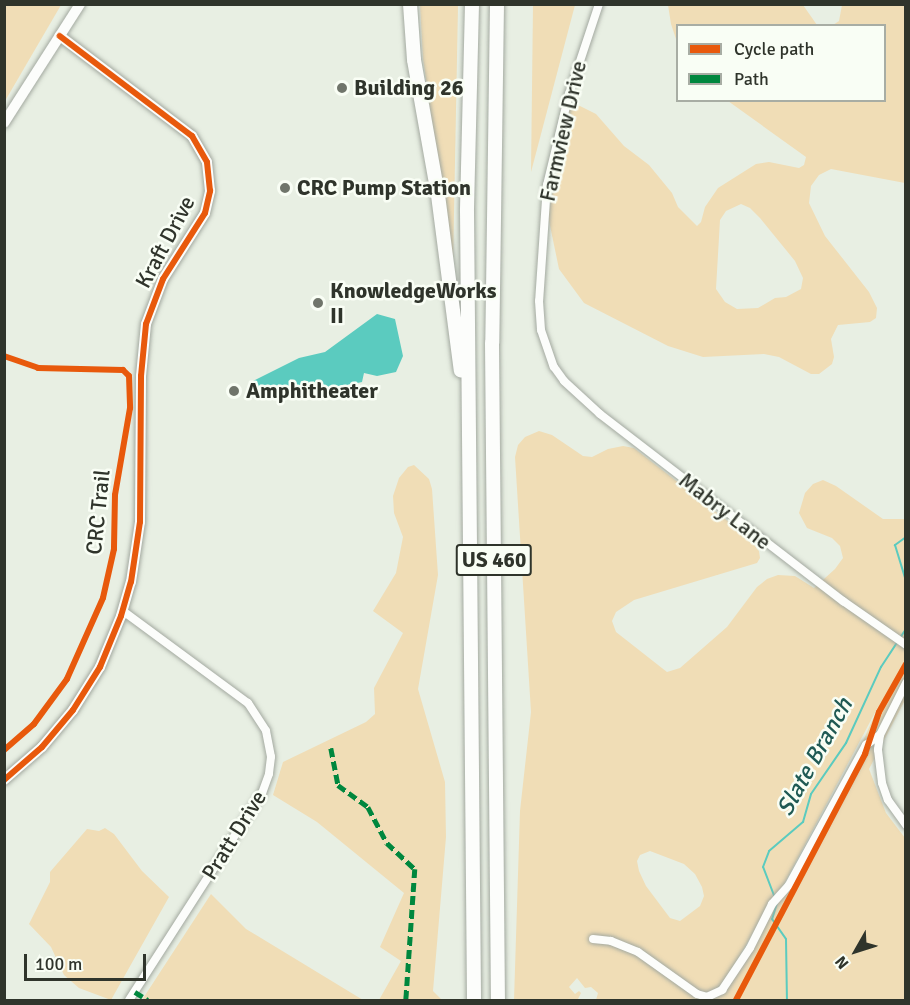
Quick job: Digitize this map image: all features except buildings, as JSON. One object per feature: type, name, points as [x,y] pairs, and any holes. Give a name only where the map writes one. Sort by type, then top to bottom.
[{"type":"highway","points":[[410,4],[414,60],[438,195],[469,430]]},
{"type":"highway","name":"US 460","points":[[472,4],[467,211],[474,1000]]},
{"type":"highway","name":"US 460","points":[[497,4],[492,343],[498,1000]]},
{"type":"street","points":[[4,123],[80,4]]},
{"type":"street","name":"Farmview Drive","points":[[554,366],[541,330],[539,301],[547,185],[569,94],[599,4]]},
{"type":"street","name":"Kraft Drive","points":[[4,780],[42,747],[73,710],[97,671],[123,611],[135,562],[140,522],[141,376],[146,324],[163,279],[207,207],[210,175],[202,150],[188,131],[60,36]]},
{"type":"street","name":"Mabry Lane","points":[[554,366],[564,381],[600,414],[834,595],[904,644]]},
{"type":"street","name":"Pratt Drive","points":[[123,611],[248,703],[266,731],[271,757],[269,774],[262,792],[129,1000]]},
{"type":"street","points":[[906,684],[880,735],[878,765],[888,800],[906,825]]},
{"type":"street","points":[[593,939],[611,941],[638,952],[697,994],[707,997],[722,990],[750,948],[772,904],[789,885],[866,745],[880,735]]},
{"type":"shaded area","points":[[4,5],[61,5],[5,101]]},
{"type":"shaded area","points":[[420,5],[458,5],[453,266],[423,59]]},
{"type":"shaded area","points":[[533,5],[575,5],[531,172]]},
{"type":"shaded area","points":[[668,5],[803,5],[816,24],[676,24],[676,39]]},
{"type":"shaded area","points":[[842,5],[905,5],[905,183],[831,169],[819,175],[811,186],[809,203],[825,236],[869,292],[877,308],[876,318],[870,322],[838,325],[831,339],[834,357],[832,364],[819,374],[811,374],[779,357],[764,354],[703,357],[668,346],[584,303],[559,269],[548,216],[569,110],[574,105],[596,114],[624,146],[649,165],[672,193],[678,207],[697,226],[701,222],[705,207],[718,188],[756,164],[769,162],[799,168],[804,165],[806,157],[729,102],[886,102],[886,24],[834,24],[839,21]],"holes":[[[741,204],[750,208],[795,261],[803,278],[801,289],[786,297],[775,298],[758,308],[737,309],[725,302],[716,289],[720,220],[726,211]]]},
{"type":"shaded area","points":[[539,431],[552,435],[583,456],[592,457],[608,449],[623,446],[634,448],[747,536],[759,551],[760,558],[757,563],[634,600],[616,612],[612,621],[616,632],[667,672],[680,668],[727,627],[757,587],[767,579],[778,575],[795,576],[814,588],[835,569],[843,558],[840,546],[832,538],[807,528],[799,513],[805,493],[813,484],[823,480],[836,486],[883,519],[905,519],[905,700],[869,769],[886,813],[905,838],[905,1000],[596,1000],[598,993],[591,987],[585,988],[577,978],[569,987],[575,994],[579,991],[581,993],[578,999],[580,1000],[514,1000],[520,811],[531,712],[515,457],[518,445],[525,437]],"holes":[[[879,705],[848,775],[792,886],[775,907],[728,984],[724,983],[776,893],[783,886]],[[650,851],[684,864],[695,874],[702,887],[704,896],[700,906],[680,921],[670,918],[646,886],[639,871],[637,861],[640,855]]]},
{"type":"shaded area","points":[[414,465],[429,479],[432,489],[438,575],[418,689],[445,782],[446,837],[433,991],[442,1000],[379,1000],[401,961],[380,947],[404,893],[317,822],[273,795],[283,762],[366,722],[375,714],[374,688],[403,633],[373,611],[396,573],[403,537],[394,513],[393,496],[399,478],[408,467]]},
{"type":"shaded area","points":[[105,828],[114,834],[142,871],[169,897],[111,1000],[79,988],[64,975],[51,947],[29,924],[50,882],[50,872],[87,829],[99,831]]},
{"type":"shaded area","points":[[211,894],[246,929],[363,1000],[142,1000]]},
{"type":"water","points":[[377,314],[395,319],[403,356],[396,372],[377,376],[364,373],[362,382],[330,389],[263,397],[249,395],[249,383],[299,358],[325,352]]},
{"type":"waterway","name":"Slate Branch","points":[[906,537],[895,545],[906,580]]},
{"type":"waterway","name":"Slate Branch","points":[[775,898],[763,867],[769,851],[803,822],[811,794],[846,743],[881,667],[906,629]]},
{"type":"waterway","name":"Slate Branch","points":[[777,903],[772,919],[786,939],[787,1000]]},
{"type":"marked path","points":[[331,748],[338,785],[368,807],[387,843],[415,869],[406,1000]]},
{"type":"marked path","points":[[135,992],[148,1000]]},
{"type":"cycle path","points":[[4,780],[42,747],[73,710],[100,667],[121,616],[131,582],[140,522],[141,376],[146,324],[163,279],[205,213],[210,191],[207,162],[192,136],[60,36]]},
{"type":"cycle path","name":"CRC Trail","points":[[4,356],[38,368],[123,370],[129,376],[130,408],[115,495],[114,549],[103,598],[67,679],[34,724],[4,750]]},
{"type":"cycle path","points":[[736,1000],[865,754],[879,712],[906,664]]},
{"type":"place","name":"Building 26","points":[[342,88]]},
{"type":"place","name":"CRC Pump Station","points":[[285,188]]},
{"type":"place","name":"KnowledgeWorks II","points":[[318,303]]},
{"type":"place","name":"Amphitheater","points":[[234,391]]}]
